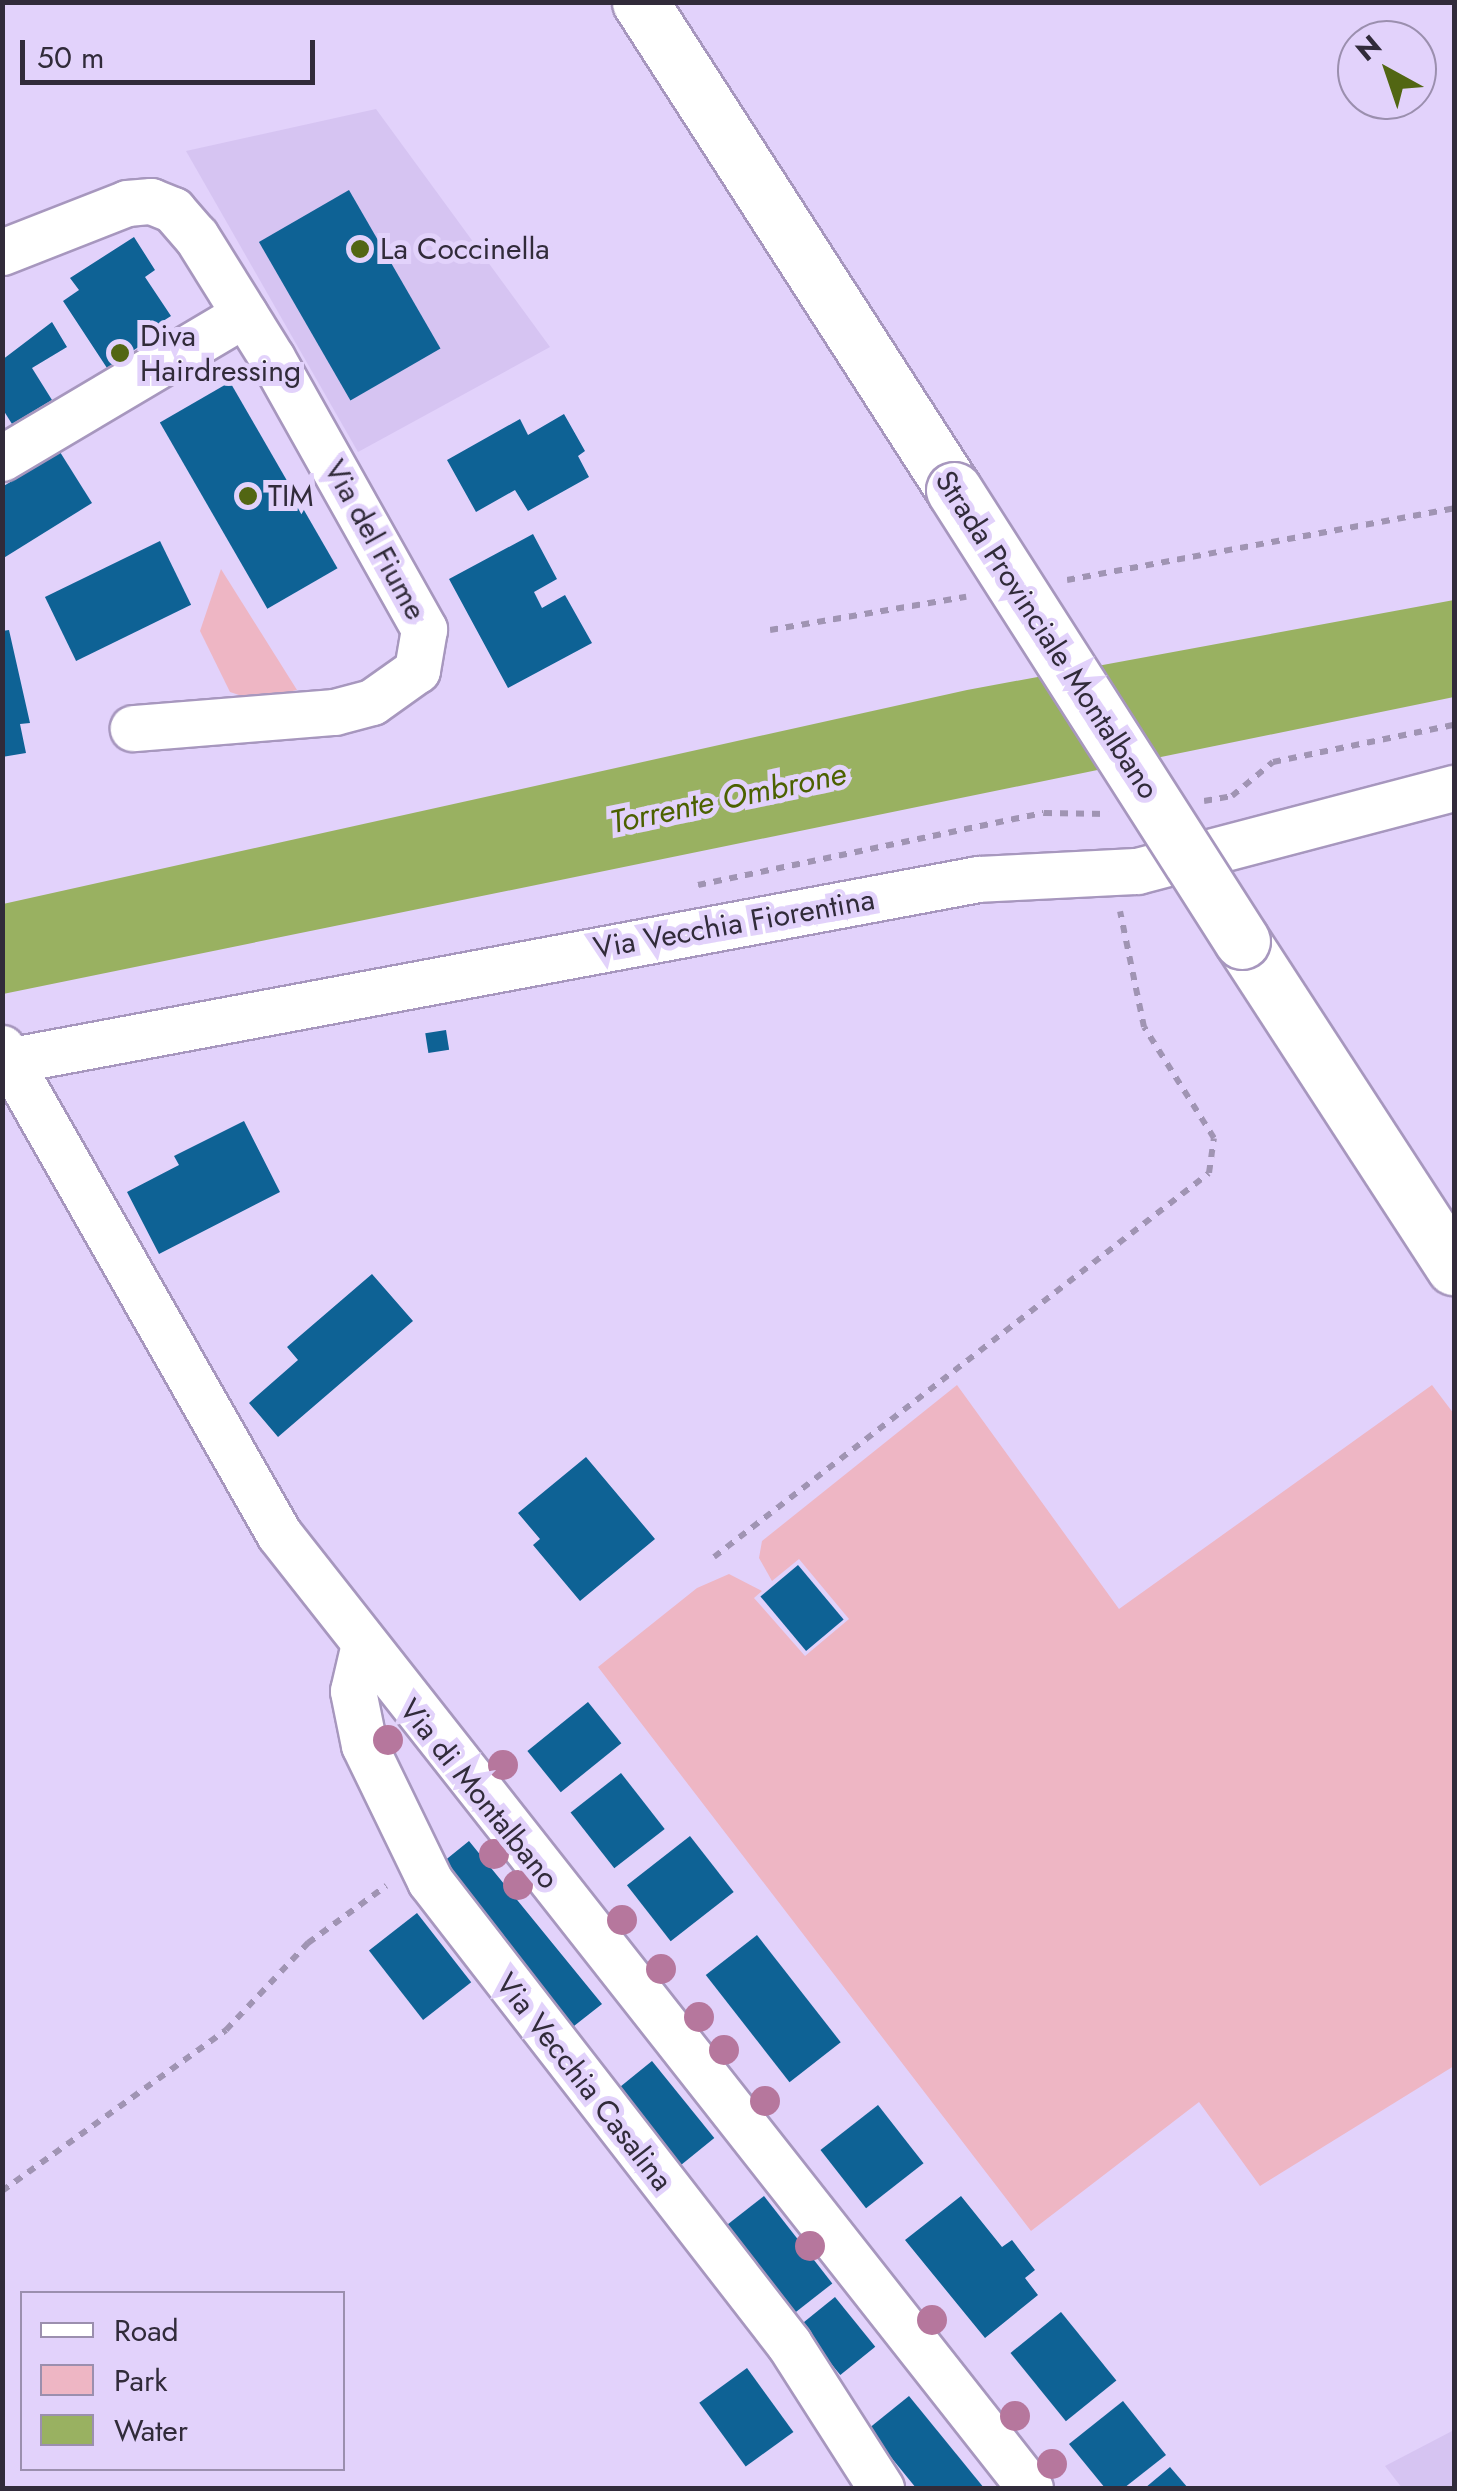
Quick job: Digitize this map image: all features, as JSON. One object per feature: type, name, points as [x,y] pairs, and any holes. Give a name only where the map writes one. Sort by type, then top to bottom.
[{"type":"main road","name":"Strada Provinciale Montalbano","points":[[640,2],[1454,1267]]},
{"type":"street","name":"Via del Fiume","points":[[2,252],[127,202],[161,204],[196,236],[419,611],[424,656],[390,694],[352,708],[133,728]]},
{"type":"street","points":[[2,458],[245,314]]},
{"type":"street","name":"Via Vecchia Fiorentina","points":[[5,1057],[978,878],[1114,874],[1231,851],[1454,788]]},
{"type":"street","name":"Via di Montalbano","points":[[5,1057],[240,1471],[363,1648],[1030,2488]]},
{"type":"street","name":"Via Vecchia Casalina","points":[[363,1648],[354,1706],[364,1745],[420,1862],[528,2014],[790,2344],[881,2488]]},
{"type":"path","points":[[1046,584],[1454,508]]},
{"type":"path","points":[[770,630],[986,594]]},
{"type":"path","points":[[714,1557],[1209,1173],[1214,1138],[1139,1011],[1114,874]]},
{"type":"path","points":[[2,2190],[226,2030],[308,1944],[420,1862]]},
{"type":"shaded area","name":"La Coccinella","points":[[376,109],[550,347],[358,452],[186,151]]},
{"type":"shaded area","points":[[1454,2430],[1454,2488],[1402,2488],[1385,2466]]},
{"type":"green space","points":[[221,569],[297,690],[254,700],[230,692],[200,631]]},
{"type":"green space","points":[[957,1385],[1119,1609],[1432,1385],[1454,1414],[1454,2066],[1260,2186],[1199,2102],[1031,2231],[598,1667],[697,1588],[729,1574],[762,1591],[754,1598],[805,1656],[849,1619],[799,1559],[772,1581],[759,1558],[762,1541]]},
{"type":"water","name":"Torrente Ombrone","points":[[1454,600],[1454,697],[3,994],[3,904],[967,690]]},
{"type":"building","points":[[349,190],[440,348],[350,400],[259,242]]},
{"type":"building","points":[[134,237],[155,270],[145,277],[171,316],[144,333],[149,340],[107,368],[63,301],[79,290],[70,278]]},
{"type":"building","points":[[52,322],[67,347],[32,368],[52,400],[12,424],[2,408],[2,360]]},
{"type":"building","name":"TIM","points":[[230,382],[338,568],[267,609],[160,423]]},
{"type":"building","points":[[564,414],[585,451],[578,456],[589,477],[528,511],[515,490],[476,512],[447,460],[520,419],[528,435]]},
{"type":"building","points":[[60,452],[92,503],[2,559],[2,487]]},
{"type":"building","points":[[533,534],[557,579],[534,592],[542,608],[565,595],[592,643],[508,688],[449,579]]},
{"type":"building","points":[[160,541],[191,605],[76,661],[45,597]]},
{"type":"building","points":[[9,630],[30,723],[20,724],[26,753],[2,757],[2,631]]},
{"type":"building","points":[[446,1030],[449,1050],[428,1053],[425,1033]]},
{"type":"building","points":[[244,1121],[280,1192],[159,1254],[127,1192],[179,1165],[174,1156]]},
{"type":"building","points":[[372,1274],[413,1321],[278,1437],[249,1403],[298,1360],[287,1347]]},
{"type":"building","points":[[586,1457],[655,1539],[580,1601],[533,1545],[540,1539],[518,1513]]},
{"type":"building","points":[[798,1565],[844,1619],[806,1651],[760,1596]]},
{"type":"building","points":[[588,1702],[621,1743],[561,1792],[527,1751]]},
{"type":"building","points":[[621,1773],[665,1829],[614,1868],[571,1812]]},
{"type":"building","points":[[690,1836],[734,1892],[671,1941],[627,1885]]},
{"type":"building","points":[[469,1841],[602,2004],[574,2026],[551,1998],[547,2001],[443,1862]]},
{"type":"building","points":[[417,1913],[471,1982],[423,2020],[369,1951]]},
{"type":"building","points":[[757,1935],[841,2042],[790,2082],[706,1975]]},
{"type":"building","points":[[652,2061],[714,2138],[677,2168],[615,2091]]},
{"type":"building","points":[[878,2105],[924,2163],[866,2208],[820,2150]]},
{"type":"building","points":[[764,2196],[832,2283],[787,2319],[718,2232]]},
{"type":"building","points":[[961,2196],[1002,2247],[1012,2240],[1035,2270],[1025,2278],[1038,2295],[985,2338],[905,2240]]},
{"type":"building","points":[[835,2297],[875,2347],[840,2375],[800,2325]]},
{"type":"building","points":[[1061,2312],[1116,2380],[1066,2421],[1010,2353]]},
{"type":"building","points":[[747,2368],[793,2432],[746,2467],[699,2403]]},
{"type":"building","points":[[909,2396],[984,2488],[916,2488],[868,2429]]},
{"type":"building","points":[[1123,2401],[1166,2455],[1124,2488],[1105,2488],[1069,2444]]},
{"type":"building","points":[[1170,2467],[1188,2488],[1145,2488]]},
{"type":"place","name":"La Coccinella","points":[[360,249]]},
{"type":"place","name":"Diva Hairdressing","points":[[120,353]]},
{"type":"place","name":"TIM","points":[[248,496]]}]
